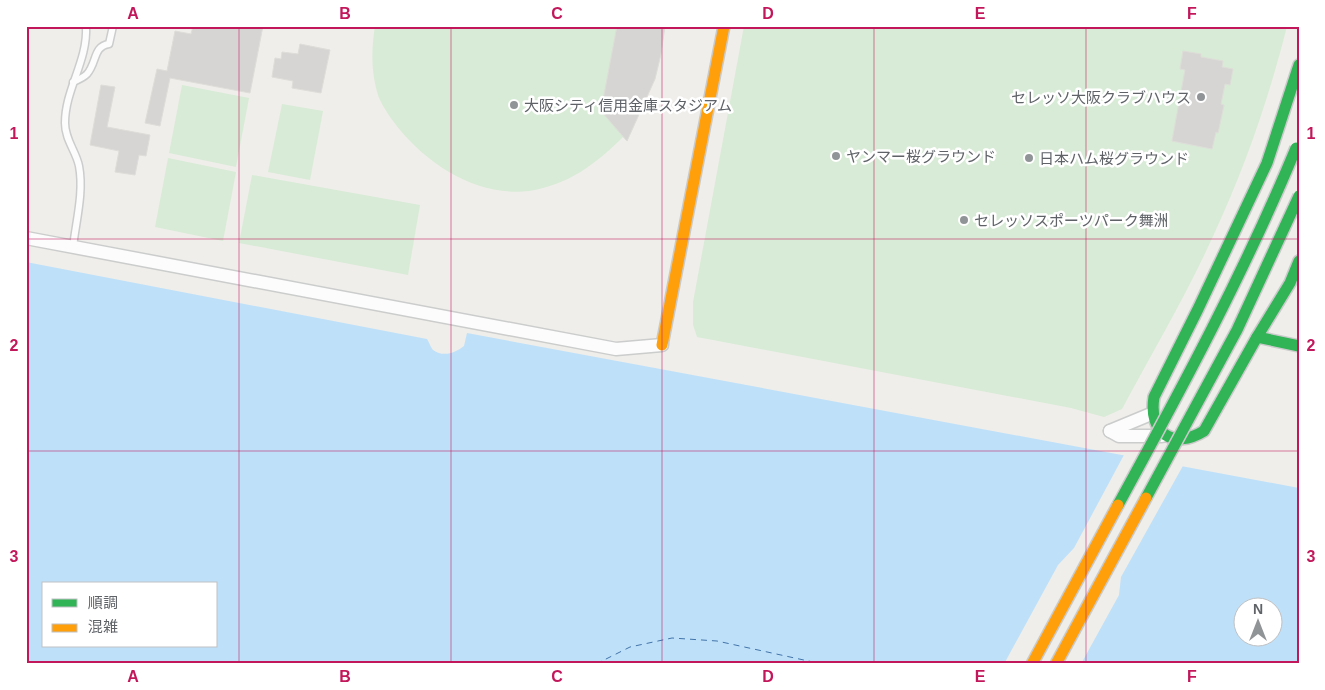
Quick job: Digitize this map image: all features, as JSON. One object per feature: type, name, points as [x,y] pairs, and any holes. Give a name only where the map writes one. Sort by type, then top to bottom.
[{"type":"street","points":[[26,238],[616,350],[662,345],[724,26]]},
{"type":"street","points":[[1299,65],[1268,163],[1151,404],[1151,414],[1156,426],[1167,436],[1173,439],[1186,440],[1204,431],[1290,283],[1299,261]]},
{"type":"street","points":[[1032,664],[1210,333],[1275,200],[1297,144]]},
{"type":"street","points":[[1056,664],[1236,330],[1299,196]]},
{"type":"street","points":[[1257,337],[1299,346]]},
{"type":"street","points":[[1151,414],[1110,431],[1119,436],[1167,436]]},
{"type":"lane","points":[[73,247],[80,191],[80,168],[77,156],[68,141],[64,125],[66,106],[85,49],[86,26]]},
{"type":"lane","points":[[73,82],[87,74],[101,45],[109,44],[112,26]]},
{"type":"green space","name":"大阪シティ信用金庫スタジアム","points":[[375,26],[665,26],[655,79],[627,141],[623,137],[592,164],[556,184],[529,191],[510,192],[474,184],[457,177],[426,156],[400,130],[383,106],[376,89],[372,62]]},
{"type":"green space","name":"セレッソスポーツパーク舞洲","points":[[744,26],[1287,26],[1255,132],[1236,183],[1204,256],[1122,409],[1104,417],[1071,408],[697,337],[693,325],[693,302]]},
{"type":"green space","points":[[182,85],[249,98],[236,167],[169,153]]},
{"type":"green space","points":[[282,104],[323,111],[310,180],[268,172]]},
{"type":"green space","points":[[168,158],[236,172],[223,241],[155,227]]},
{"type":"green space","points":[[252,175],[420,205],[408,275],[239,243]]},
{"type":"water","points":[[26,262],[427,339],[433,350],[441,354],[454,352],[464,346],[467,333],[1299,488],[1299,664],[26,664]]},
{"type":"pier","points":[[1125,453],[1184,464],[1121,577],[1119,595],[1081,664],[1004,664],[1058,565],[1074,548]]},
{"type":"building","points":[[193,26],[263,26],[250,93],[170,78],[160,126],[145,123],[157,69],[167,71],[175,31],[191,34]]},
{"type":"building","points":[[617,26],[665,26],[655,79],[627,141],[601,111]]},
{"type":"building","points":[[300,44],[330,50],[321,93],[292,88],[293,81],[272,77],[275,58],[281,59],[282,52],[298,54]]},
{"type":"building","name":"セレッソ大阪クラブハウス","points":[[1183,51],[1223,61],[1222,67],[1233,69],[1230,85],[1225,84],[1221,104],[1224,105],[1218,133],[1216,132],[1212,149],[1172,141],[1185,70],[1180,69]]},
{"type":"building","points":[[101,85],[115,87],[107,127],[150,135],[146,156],[139,155],[135,175],[115,172],[119,151],[90,145]]},
{"type":"ferry route","points":[[596,664],[630,647],[672,638],[717,641],[822,664]]},
{"type":"traffic: fast","points":[[1299,65],[1267,163],[1154,397],[1153,410],[1155,420],[1159,429],[1165,435],[1182,439],[1204,431],[1290,283],[1299,261]]},
{"type":"traffic: fast","points":[[1118,505],[1189,373],[1234,284],[1296,148]]},
{"type":"traffic: fast","points":[[1146,498],[1237,330],[1299,196]]},
{"type":"traffic: fast","points":[[1257,337],[1299,346]]},
{"type":"traffic: slow","points":[[662,345],[724,26]]},
{"type":"traffic: slow","points":[[1056,664],[1146,498]]},
{"type":"traffic: slow","points":[[1032,664],[1118,505]]},
{"type":"place","name":"セレッソ大阪クラブハウス","points":[[1201,97]]},
{"type":"place","name":"大阪シティ信用金庫スタジアム","points":[[514,105]]},
{"type":"place","name":"ヤンマー桜グラウンド","points":[[836,156]]},
{"type":"place","name":"日本ハム桜グラウンド","points":[[1029,158]]},
{"type":"place","name":"セレッソスポーツパーク舞洲","points":[[964,220]]}]
